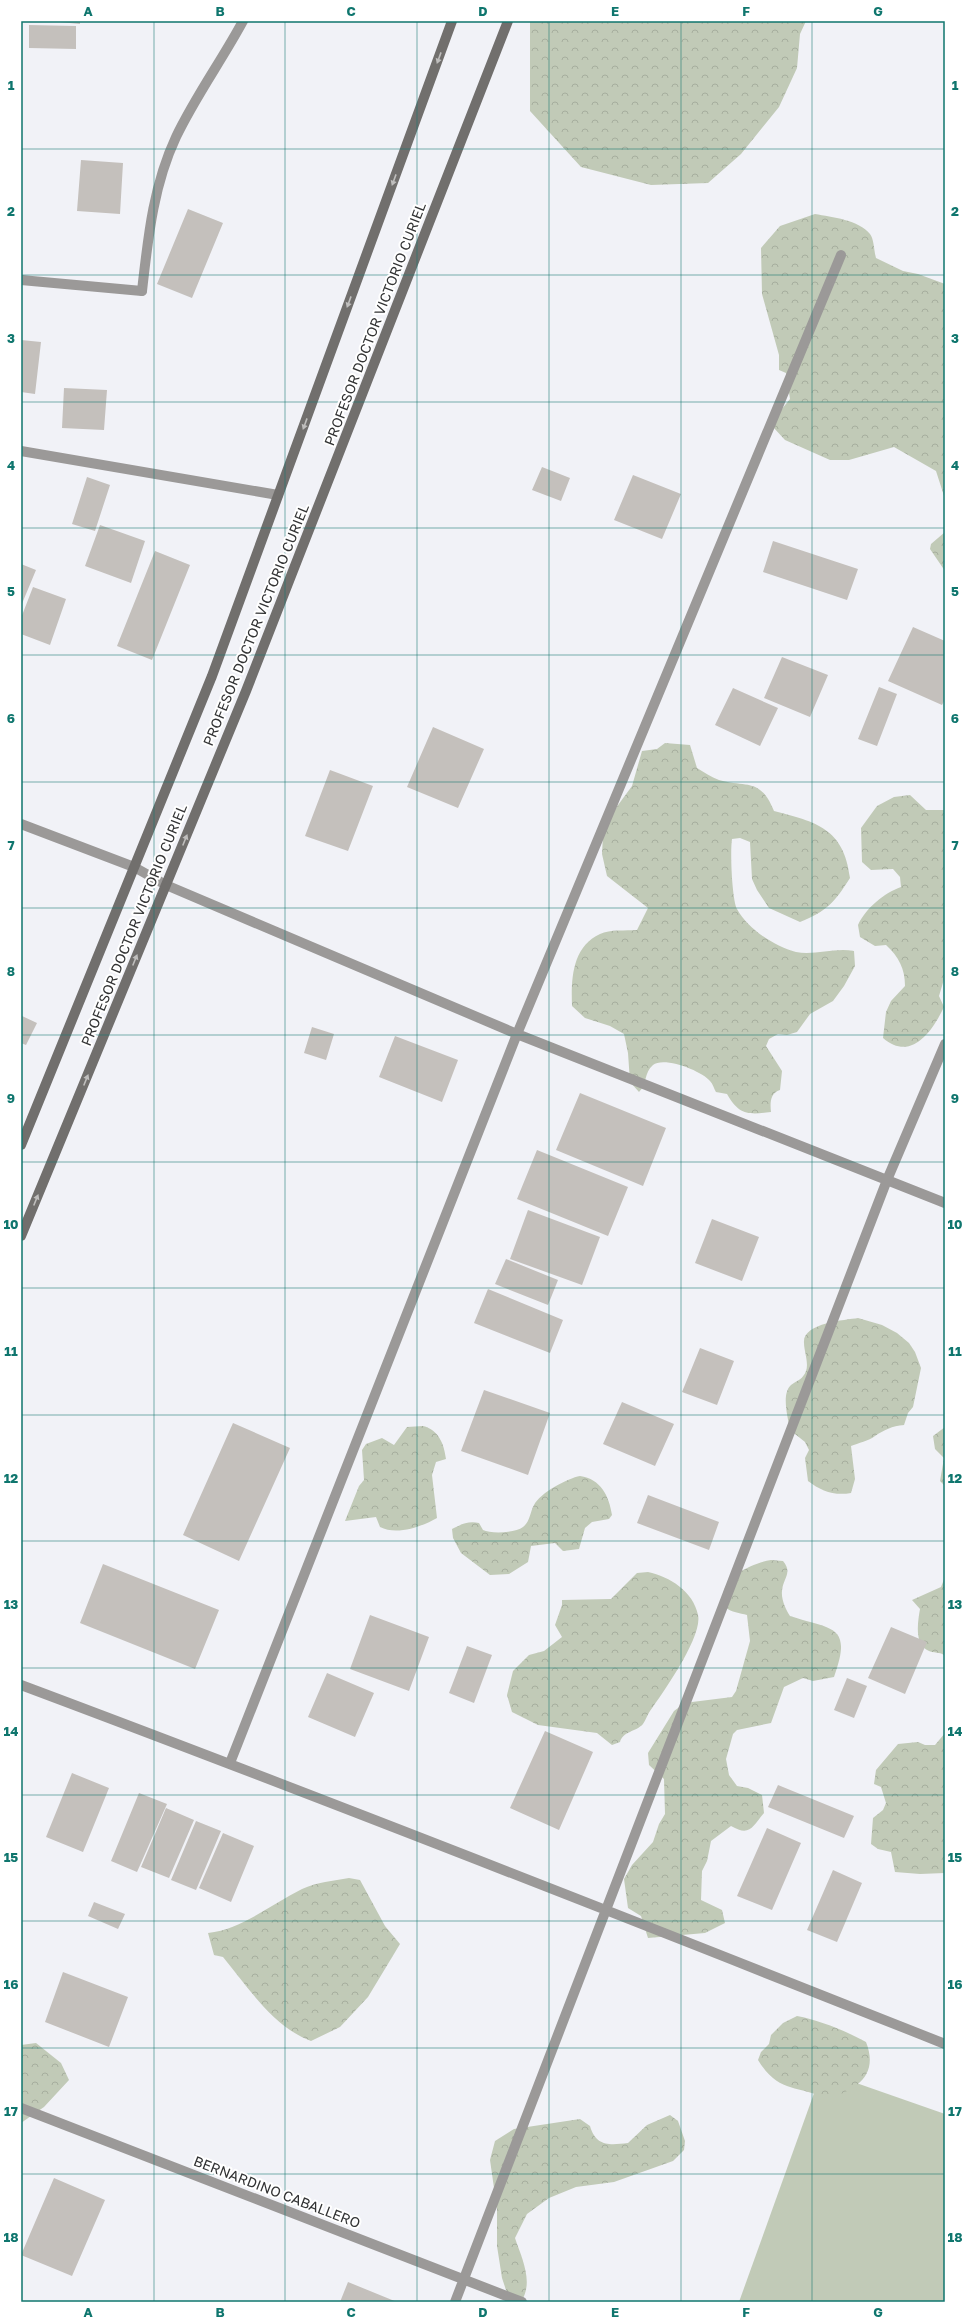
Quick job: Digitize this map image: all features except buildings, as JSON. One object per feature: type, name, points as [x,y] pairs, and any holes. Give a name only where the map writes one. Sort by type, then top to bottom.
[{"type":"main road","name":"PROFESOR DOCTOR VICTORIO CURIEL","points":[[21,1145],[212,676],[452,21]]},
{"type":"main road","name":"PROFESOR DOCTOR VICTORIO CURIEL","points":[[21,1236],[246,691],[508,21]]},
{"type":"street","points":[[21,280],[142,291],[150,219],[165,165],[175,138],[192,106],[243,21]]},
{"type":"street","points":[[230,1763],[517,1034],[841,256]]},
{"type":"street","points":[[21,452],[278,495]]},
{"type":"street","points":[[21,824],[134,867],[166,886],[517,1034],[945,1203]]},
{"type":"street","points":[[455,2302],[887,1180],[945,1044]]},
{"type":"street","points":[[21,1685],[230,1763],[607,1909],[945,2044]]},
{"type":"street","name":"BERNARDINO CABALLERO","points":[[21,2108],[522,2302]]},
{"type":"green space","points":[[530,21],[806,21],[800,34],[797,68],[779,107],[741,154],[708,183],[651,185],[581,167],[530,111]]},
{"type":"green space","points":[[815,214],[845,220],[859,225],[870,234],[876,258],[903,271],[918,274],[945,284],[945,499],[936,471],[894,447],[849,460],[830,460],[785,440],[773,427],[777,415],[790,399],[786,373],[779,370],[779,355],[762,294],[761,248],[780,226]]},
{"type":"green space","points":[[945,532],[945,571],[930,549],[931,544]]},
{"type":"green space","points":[[665,743],[690,745],[697,768],[719,780],[745,784],[758,788],[769,800],[774,811],[803,819],[826,830],[842,848],[847,861],[850,878],[839,894],[823,910],[800,922],[769,908],[757,890],[752,879],[750,842],[740,838],[732,839],[731,854],[735,904],[742,916],[755,930],[779,946],[796,952],[810,953],[839,950],[854,951],[855,966],[844,986],[833,1001],[810,1014],[797,1032],[787,1035],[778,1034],[769,1039],[766,1046],[782,1071],[780,1090],[774,1093],[771,1099],[771,1112],[750,1113],[740,1110],[731,1101],[727,1094],[716,1092],[711,1082],[706,1077],[691,1069],[674,1063],[665,1062],[653,1065],[648,1071],[642,1089],[639,1092],[630,1082],[628,1053],[624,1034],[610,1026],[585,1018],[572,1006],[572,985],[575,965],[584,947],[591,940],[604,932],[637,930],[648,908],[607,876],[602,854],[603,835],[610,816],[632,786],[642,751],[657,749]]},
{"type":"green space","points":[[910,795],[926,810],[945,810],[945,976],[939,996],[944,1007],[939,1016],[927,1034],[920,1041],[903,1047],[893,1045],[883,1038],[886,1012],[891,1001],[905,986],[904,974],[898,959],[886,945],[875,946],[860,937],[858,925],[861,919],[876,902],[888,893],[901,887],[900,877],[893,869],[871,870],[862,862],[861,828],[877,806],[894,797]]},
{"type":"green space","points":[[858,1318],[882,1325],[897,1333],[909,1343],[915,1352],[921,1368],[913,1407],[908,1413],[904,1425],[888,1429],[870,1439],[851,1446],[855,1479],[851,1493],[839,1494],[818,1488],[808,1481],[805,1458],[809,1450],[805,1442],[790,1430],[786,1406],[786,1394],[791,1385],[802,1378],[807,1368],[804,1343],[805,1336],[810,1331],[825,1324]]},
{"type":"green space","points":[[423,1426],[433,1431],[440,1438],[446,1459],[436,1462],[432,1475],[437,1518],[417,1527],[394,1531],[380,1527],[376,1517],[345,1521],[359,1486],[364,1480],[362,1450],[366,1444],[382,1438],[394,1445],[407,1427]]},
{"type":"green space","points":[[945,1427],[945,1486],[940,1481],[944,1458],[935,1449],[933,1436]]},
{"type":"green space","points":[[580,1476],[599,1485],[609,1501],[612,1515],[609,1519],[592,1522],[585,1528],[579,1549],[563,1551],[555,1543],[531,1546],[528,1562],[509,1574],[490,1575],[461,1553],[453,1538],[452,1529],[462,1524],[472,1522],[479,1523],[483,1530],[492,1532],[509,1532],[519,1529],[527,1522],[537,1500],[548,1491],[562,1483]]},
{"type":"green space","points":[[771,1560],[783,1561],[786,1565],[787,1576],[783,1586],[782,1597],[790,1616],[827,1627],[835,1632],[840,1638],[841,1647],[839,1660],[834,1677],[813,1681],[803,1678],[784,1687],[771,1723],[737,1730],[733,1734],[726,1759],[729,1775],[737,1786],[748,1788],[762,1795],[764,1813],[750,1829],[742,1831],[731,1826],[711,1841],[707,1861],[702,1871],[701,1900],[722,1910],[725,1923],[705,1933],[648,1938],[641,1916],[628,1908],[624,1879],[632,1865],[653,1842],[659,1824],[665,1814],[664,1779],[649,1765],[648,1753],[674,1711],[682,1705],[692,1702],[732,1697],[736,1691],[750,1641],[747,1615],[725,1607],[723,1602],[724,1591],[727,1584],[740,1572],[756,1564]]},
{"type":"green space","points":[[648,1572],[672,1581],[686,1592],[695,1606],[698,1615],[698,1624],[681,1664],[643,1724],[624,1736],[620,1742],[612,1745],[597,1733],[538,1725],[512,1712],[507,1695],[513,1671],[529,1655],[544,1651],[562,1637],[555,1625],[562,1605],[562,1600],[611,1599],[637,1573]]},
{"type":"green space","points":[[945,1577],[945,1656],[927,1650],[920,1642],[918,1619],[920,1609],[912,1600],[941,1587]]},
{"type":"green space","points":[[945,1733],[945,1873],[920,1874],[895,1872],[891,1852],[878,1849],[871,1844],[873,1818],[883,1810],[886,1803],[881,1787],[874,1784],[876,1770],[898,1744],[918,1742],[925,1745],[935,1745]]},
{"type":"green space","points":[[349,1878],[360,1880],[385,1926],[400,1944],[368,1997],[340,2027],[311,2041],[297,2035],[273,2016],[262,2005],[223,1957],[214,1955],[208,1933],[233,1927],[302,1889],[325,1882]]},
{"type":"green space","points":[[797,2016],[832,2026],[866,2042],[870,2064],[863,2080],[848,2091],[827,2099],[816,2094],[789,2087],[773,2078],[758,2060],[761,2052],[769,2044],[771,2035],[783,2023]]},
{"type":"green space","points":[[36,2043],[61,2063],[69,2080],[44,2107],[21,2123],[21,2045]]},
{"type":"green space","points":[[822,2071],[945,2114],[945,2302],[739,2302]]},
{"type":"green space","points":[[670,2115],[678,2121],[685,2141],[684,2150],[673,2161],[614,2182],[576,2187],[549,2198],[527,2214],[515,2238],[526,2270],[527,2287],[521,2302],[510,2302],[502,2278],[497,2246],[497,2209],[490,2160],[495,2141],[514,2129],[580,2119],[590,2126],[596,2138],[604,2143],[628,2143],[647,2125]]}]
